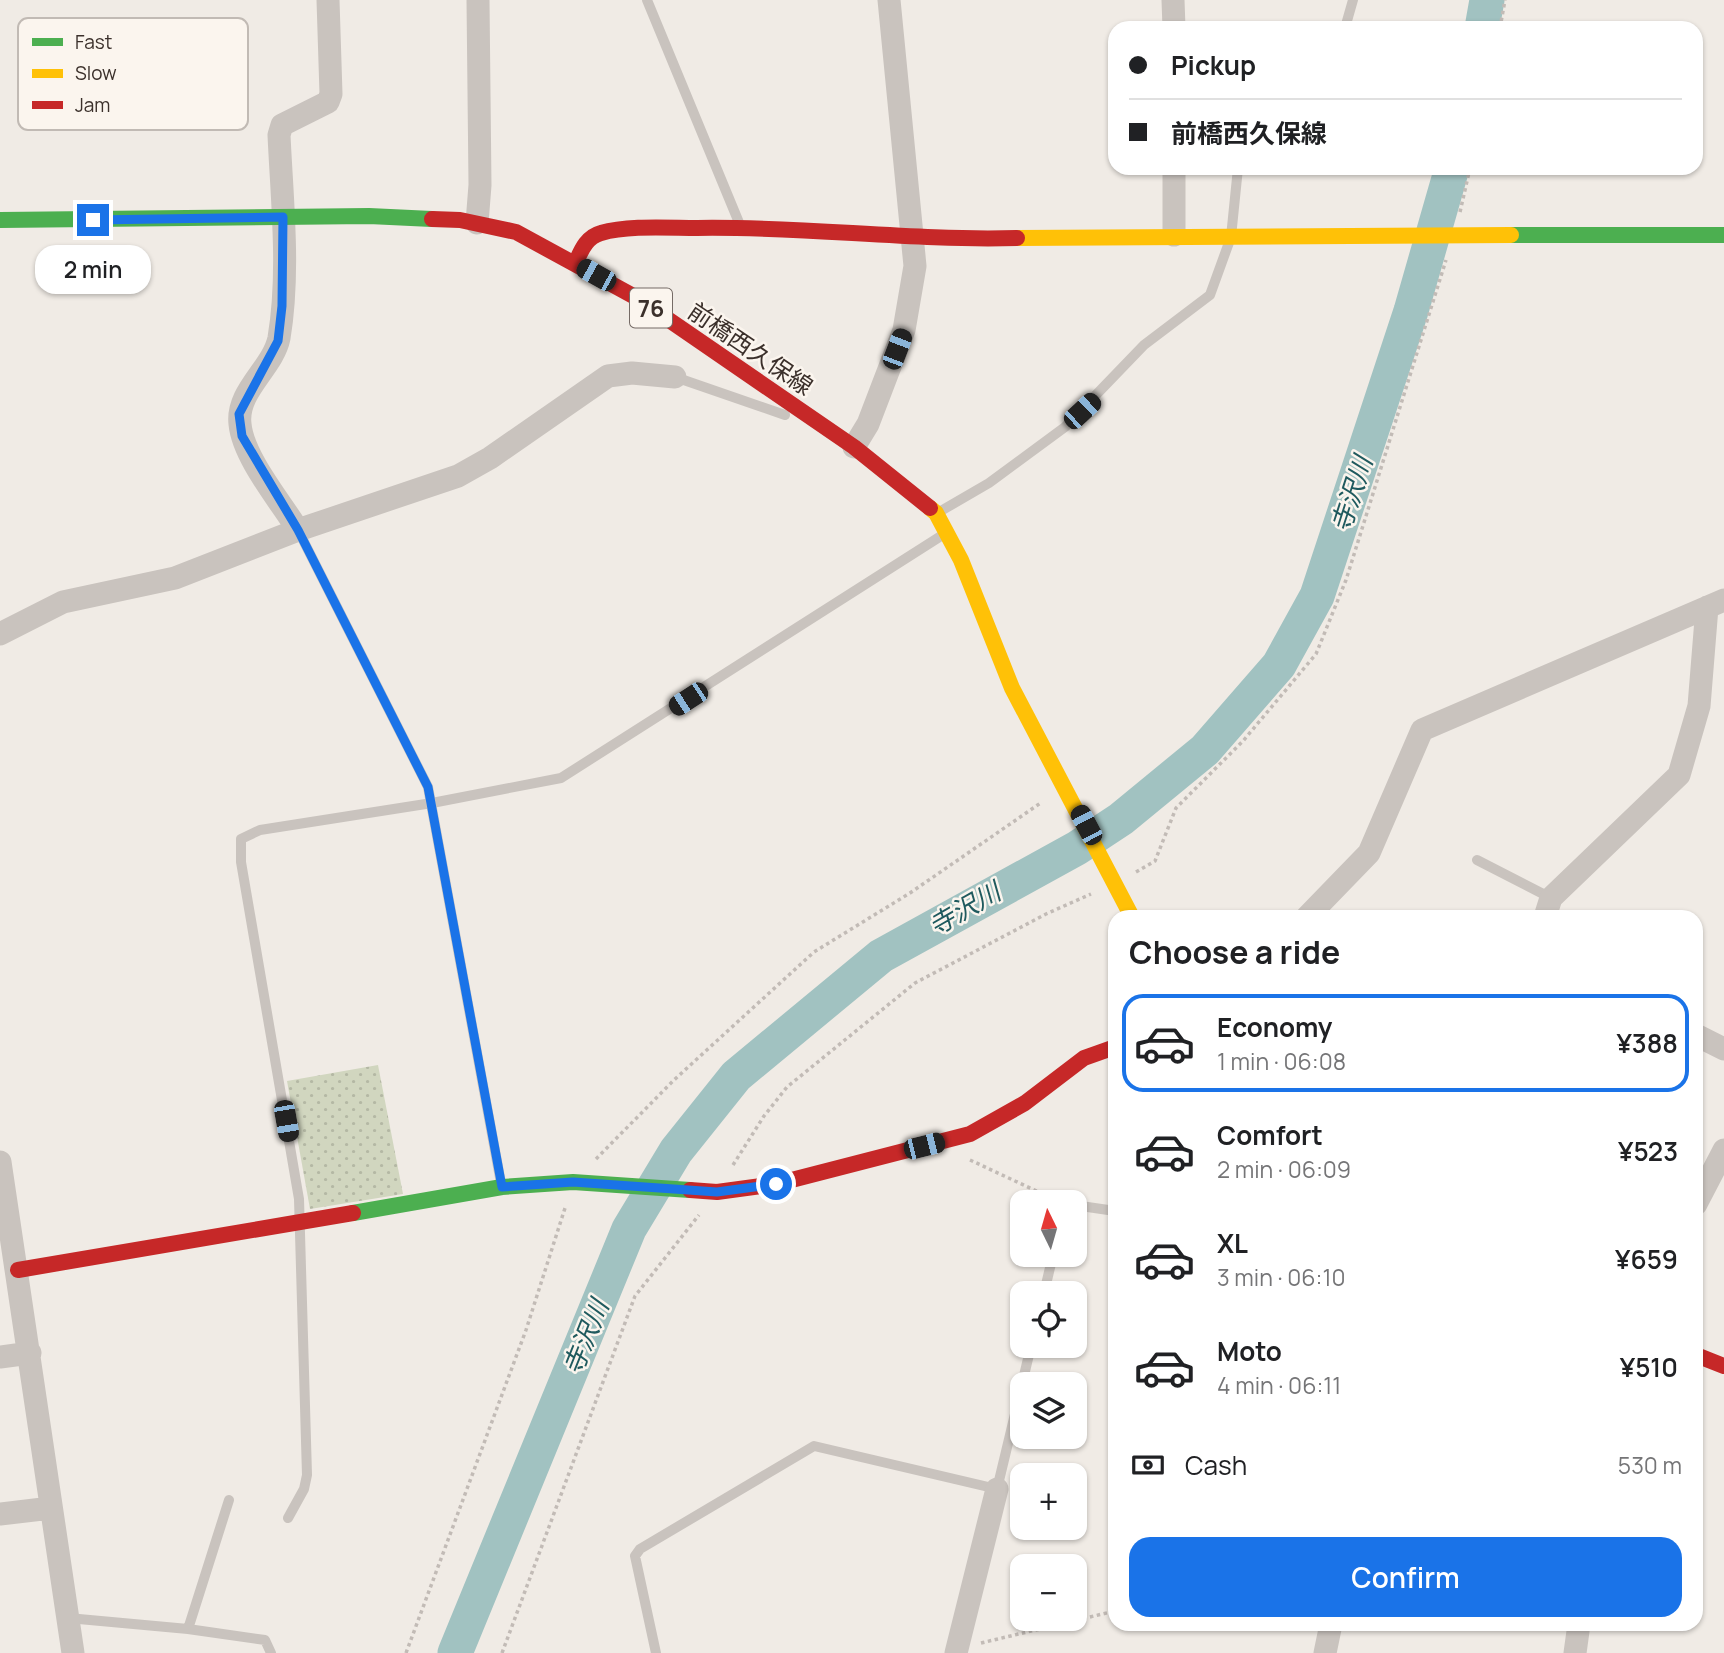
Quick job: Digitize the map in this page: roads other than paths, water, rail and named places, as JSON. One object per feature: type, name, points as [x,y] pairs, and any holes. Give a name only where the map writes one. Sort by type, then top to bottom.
[{"type":"street","points":[[298,530],[244,444],[239,414],[278,341],[282,306],[283,217],[279,135],[282,125],[320,108],[328,102],[331,94],[328,0]]},
{"type":"street","points":[[477,223],[480,186],[478,0]]},
{"type":"street","points":[[854,447],[868,424],[904,330],[914,289],[914,238],[889,0]]},
{"type":"street","points":[[1173,0],[1174,21]]},
{"type":"street","points":[[1174,175],[1174,235]]},
{"type":"street","name":"前橋西久保線","points":[[0,220],[423,217],[477,223],[516,232],[637,298],[854,447],[936,513],[947,532],[1012,688],[1129,910]]},
{"type":"street","points":[[575,264],[584,244],[600,233],[741,227],[914,238],[1724,235]]},
{"type":"street","points":[[0,634],[63,602],[176,578],[298,530],[458,476],[490,458],[608,376],[632,373],[675,377]]},
{"type":"street","points":[[1548,907],[1679,775],[1699,706],[1715,604]]},
{"type":"street","points":[[1314,910],[1369,853],[1422,730],[1715,604]]},
{"type":"street","points":[[1703,1038],[1724,1049]]},
{"type":"street","points":[[18,1270],[502,1187],[573,1182],[592,1186],[717,1192],[776,1184],[948,1141],[993,1122],[1084,1058],[1108,1049]]},
{"type":"street","points":[[1703,1190],[1724,1150]]},
{"type":"street","points":[[1,1177],[18,1270],[73,1653]]},
{"type":"street","points":[[0,1357],[30,1353]]},
{"type":"street","points":[[1703,1358],[1724,1366]]},
{"type":"street","points":[[956,1651],[997,1489]]},
{"type":"street","points":[[0,1514],[51,1508]]},
{"type":"street","points":[[1325,1653],[1330,1631]]},
{"type":"street","points":[[1575,1653],[1578,1631]]},
{"type":"lane","points":[[647,0],[741,227]]},
{"type":"lane","points":[[1347,21],[1353,0]]},
{"type":"lane","points":[[936,513],[989,484],[1065,427],[1144,345],[1199,306],[1216,284],[1231,237],[1237,175]]},
{"type":"lane","points":[[675,377],[774,413],[787,416],[805,413]]},
{"type":"lane","points":[[298,530],[428,787],[502,1187]]},
{"type":"lane","points":[[288,1518],[304,1489],[307,1475],[299,1199],[241,862],[241,839],[260,831],[432,803],[561,778],[947,532]]},
{"type":"lane","points":[[1477,860],[1548,907]]},
{"type":"lane","points":[[1087,1207],[1108,1210]]},
{"type":"lane","points":[[656,1653],[635,1556],[640,1549],[814,1446],[997,1489],[1010,1435]]},
{"type":"lane","points":[[188,1629],[229,1500]]},
{"type":"lane","points":[[68,1618],[188,1629],[265,1640],[271,1653]]},
{"type":"waterway","name":"寺沢川","points":[[1483,21],[1487,0]]},
{"type":"waterway","name":"寺沢川","points":[[455,1653],[629,1229],[676,1151],[736,1076],[881,956],[1077,848],[1121,819],[1205,750],[1279,665],[1317,596],[1411,311],[1450,175]]}]
